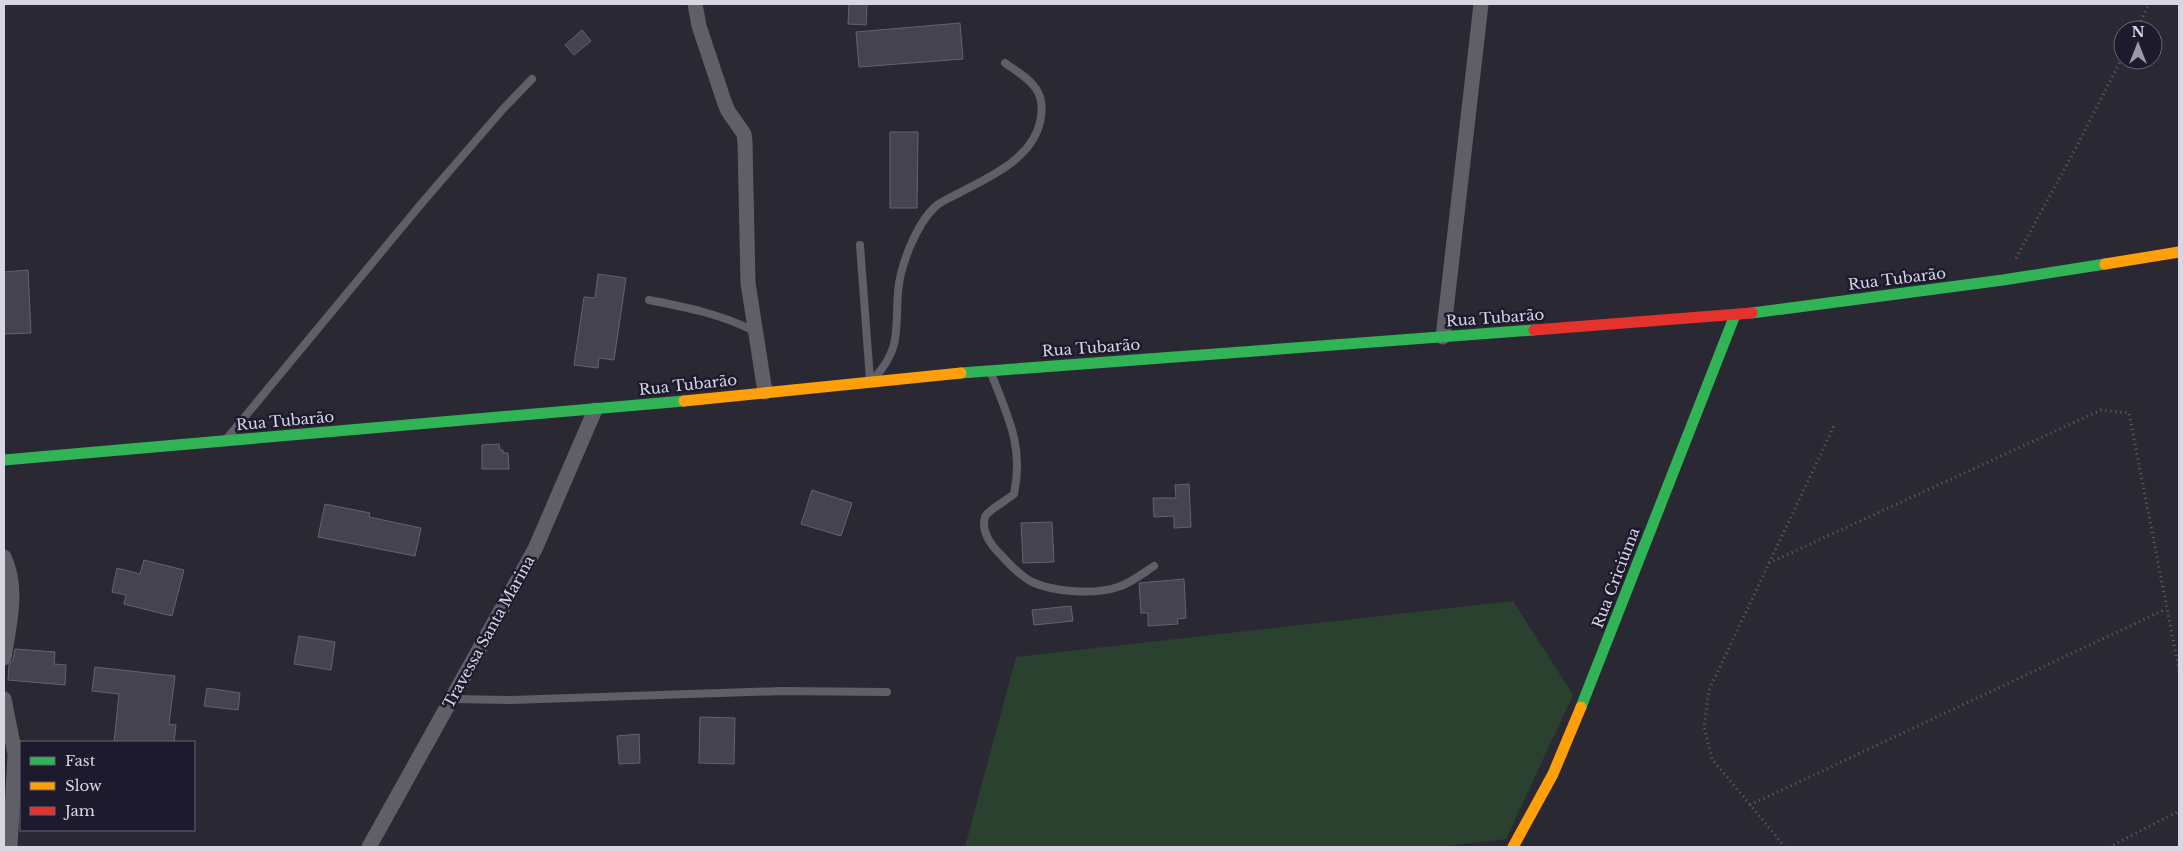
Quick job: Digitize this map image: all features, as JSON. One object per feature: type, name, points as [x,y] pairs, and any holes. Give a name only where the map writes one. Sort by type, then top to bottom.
[{"type":"street","points":[[696,4],[699,26],[724,101],[728,111],[744,134],[748,283],[764,392]]},
{"type":"street","points":[[1443,337],[1481,4]]},
{"type":"street","name":"Rua Tubarão","points":[[4,460],[595,410],[990,371],[1735,315],[2003,280],[2179,252]]},
{"type":"street","name":"Rua Criciúma","points":[[1513,847],[1553,774],[1586,696],[1735,315]]},
{"type":"street","name":"Travessa Santa Marina","points":[[370,847],[535,549],[595,410]]},
{"type":"street","points":[[4,557],[12,582],[13,599],[4,658]]},
{"type":"street","points":[[4,698],[14,754],[14,798],[10,847]]},
{"type":"lane","points":[[870,382],[884,367],[896,343],[900,271],[924,223],[936,206],[1017,158],[1035,138],[1040,121],[1040,101],[1035,84],[1005,63]]},
{"type":"lane","points":[[225,441],[260,397],[352,290],[421,204],[503,109],[532,79]]},
{"type":"lane","points":[[860,245],[870,382]]},
{"type":"lane","points":[[649,300],[734,320],[754,331]]},
{"type":"lane","points":[[990,371],[1016,442],[1018,462],[1014,494],[985,516],[984,526],[990,544],[1030,581],[1052,590],[1095,591],[1117,588],[1138,578],[1154,566]]},
{"type":"lane","points":[[452,699],[511,700],[761,692],[887,692]]},
{"type":"path","points":[[2141,20],[2150,4]]},
{"type":"path","points":[[2003,280],[2078,144],[2116,70]]},
{"type":"path","points":[[1769,563],[2101,410],[2128,413],[2179,670]]},
{"type":"path","points":[[1784,847],[1712,759],[1704,727],[1709,690],[1834,426]]},
{"type":"path","points":[[1750,805],[2166,609]]},
{"type":"path","points":[[2109,847],[2179,811]]},
{"type":"green space","points":[[1513,601],[1573,695],[1506,839],[1437,847],[965,847],[1016,657]]},
{"type":"building","points":[[849,4],[867,4],[866,25],[848,24]]},
{"type":"building","points":[[960,23],[963,59],[859,67],[856,32]]},
{"type":"building","points":[[582,30],[591,41],[574,55],[565,45]]},
{"type":"building","points":[[890,132],[918,132],[917,208],[890,208]]},
{"type":"building","points":[[28,270],[31,333],[4,334],[4,272]]},
{"type":"building","points":[[598,274],[626,278],[614,360],[599,358],[598,368],[574,365],[584,297],[595,298]]},
{"type":"building","points":[[499,444],[500,450],[503,450],[503,453],[508,453],[509,469],[482,469],[482,445]]},
{"type":"building","points":[[1189,484],[1191,527],[1174,528],[1174,516],[1154,517],[1153,498],[1176,498],[1175,485]]},
{"type":"building","points":[[812,490],[852,503],[841,536],[801,524]]},
{"type":"building","points":[[325,504],[370,513],[369,517],[421,528],[415,556],[318,537]]},
{"type":"building","points":[[1052,522],[1054,562],[1023,563],[1021,523]]},
{"type":"building","points":[[144,560],[184,570],[172,616],[124,604],[126,595],[112,592],[117,568],[140,574]]},
{"type":"building","points":[[1184,579],[1186,618],[1177,619],[1178,624],[1148,626],[1148,613],[1141,613],[1139,583]]},
{"type":"building","points":[[1071,606],[1073,621],[1034,625],[1032,610]]},
{"type":"building","points":[[299,636],[335,642],[331,670],[294,664]]},
{"type":"building","points":[[15,649],[55,652],[54,664],[66,665],[65,685],[8,680],[9,665],[13,660]]},
{"type":"building","points":[[95,667],[175,676],[169,724],[176,725],[174,741],[114,741],[119,694],[92,691]]},
{"type":"building","points":[[207,688],[240,693],[238,710],[204,706]]},
{"type":"building","points":[[700,717],[735,718],[734,764],[699,763]]},
{"type":"building","points":[[639,734],[640,763],[619,764],[617,736]]},
{"type":"traffic: fast","points":[[1752,313],[2003,280],[2105,264]]},
{"type":"traffic: fast","points":[[1581,707],[1735,315]]},
{"type":"traffic: fast","points":[[961,373],[1534,330]]},
{"type":"traffic: fast","points":[[4,460],[684,401]]},
{"type":"traffic: slow","points":[[2105,264],[2179,252]]},
{"type":"traffic: slow","points":[[684,401],[961,373]]},
{"type":"traffic: slow","points":[[1513,847],[1553,774],[1581,707]]},
{"type":"traffic: jam","points":[[1534,330],[1752,313]]}]
